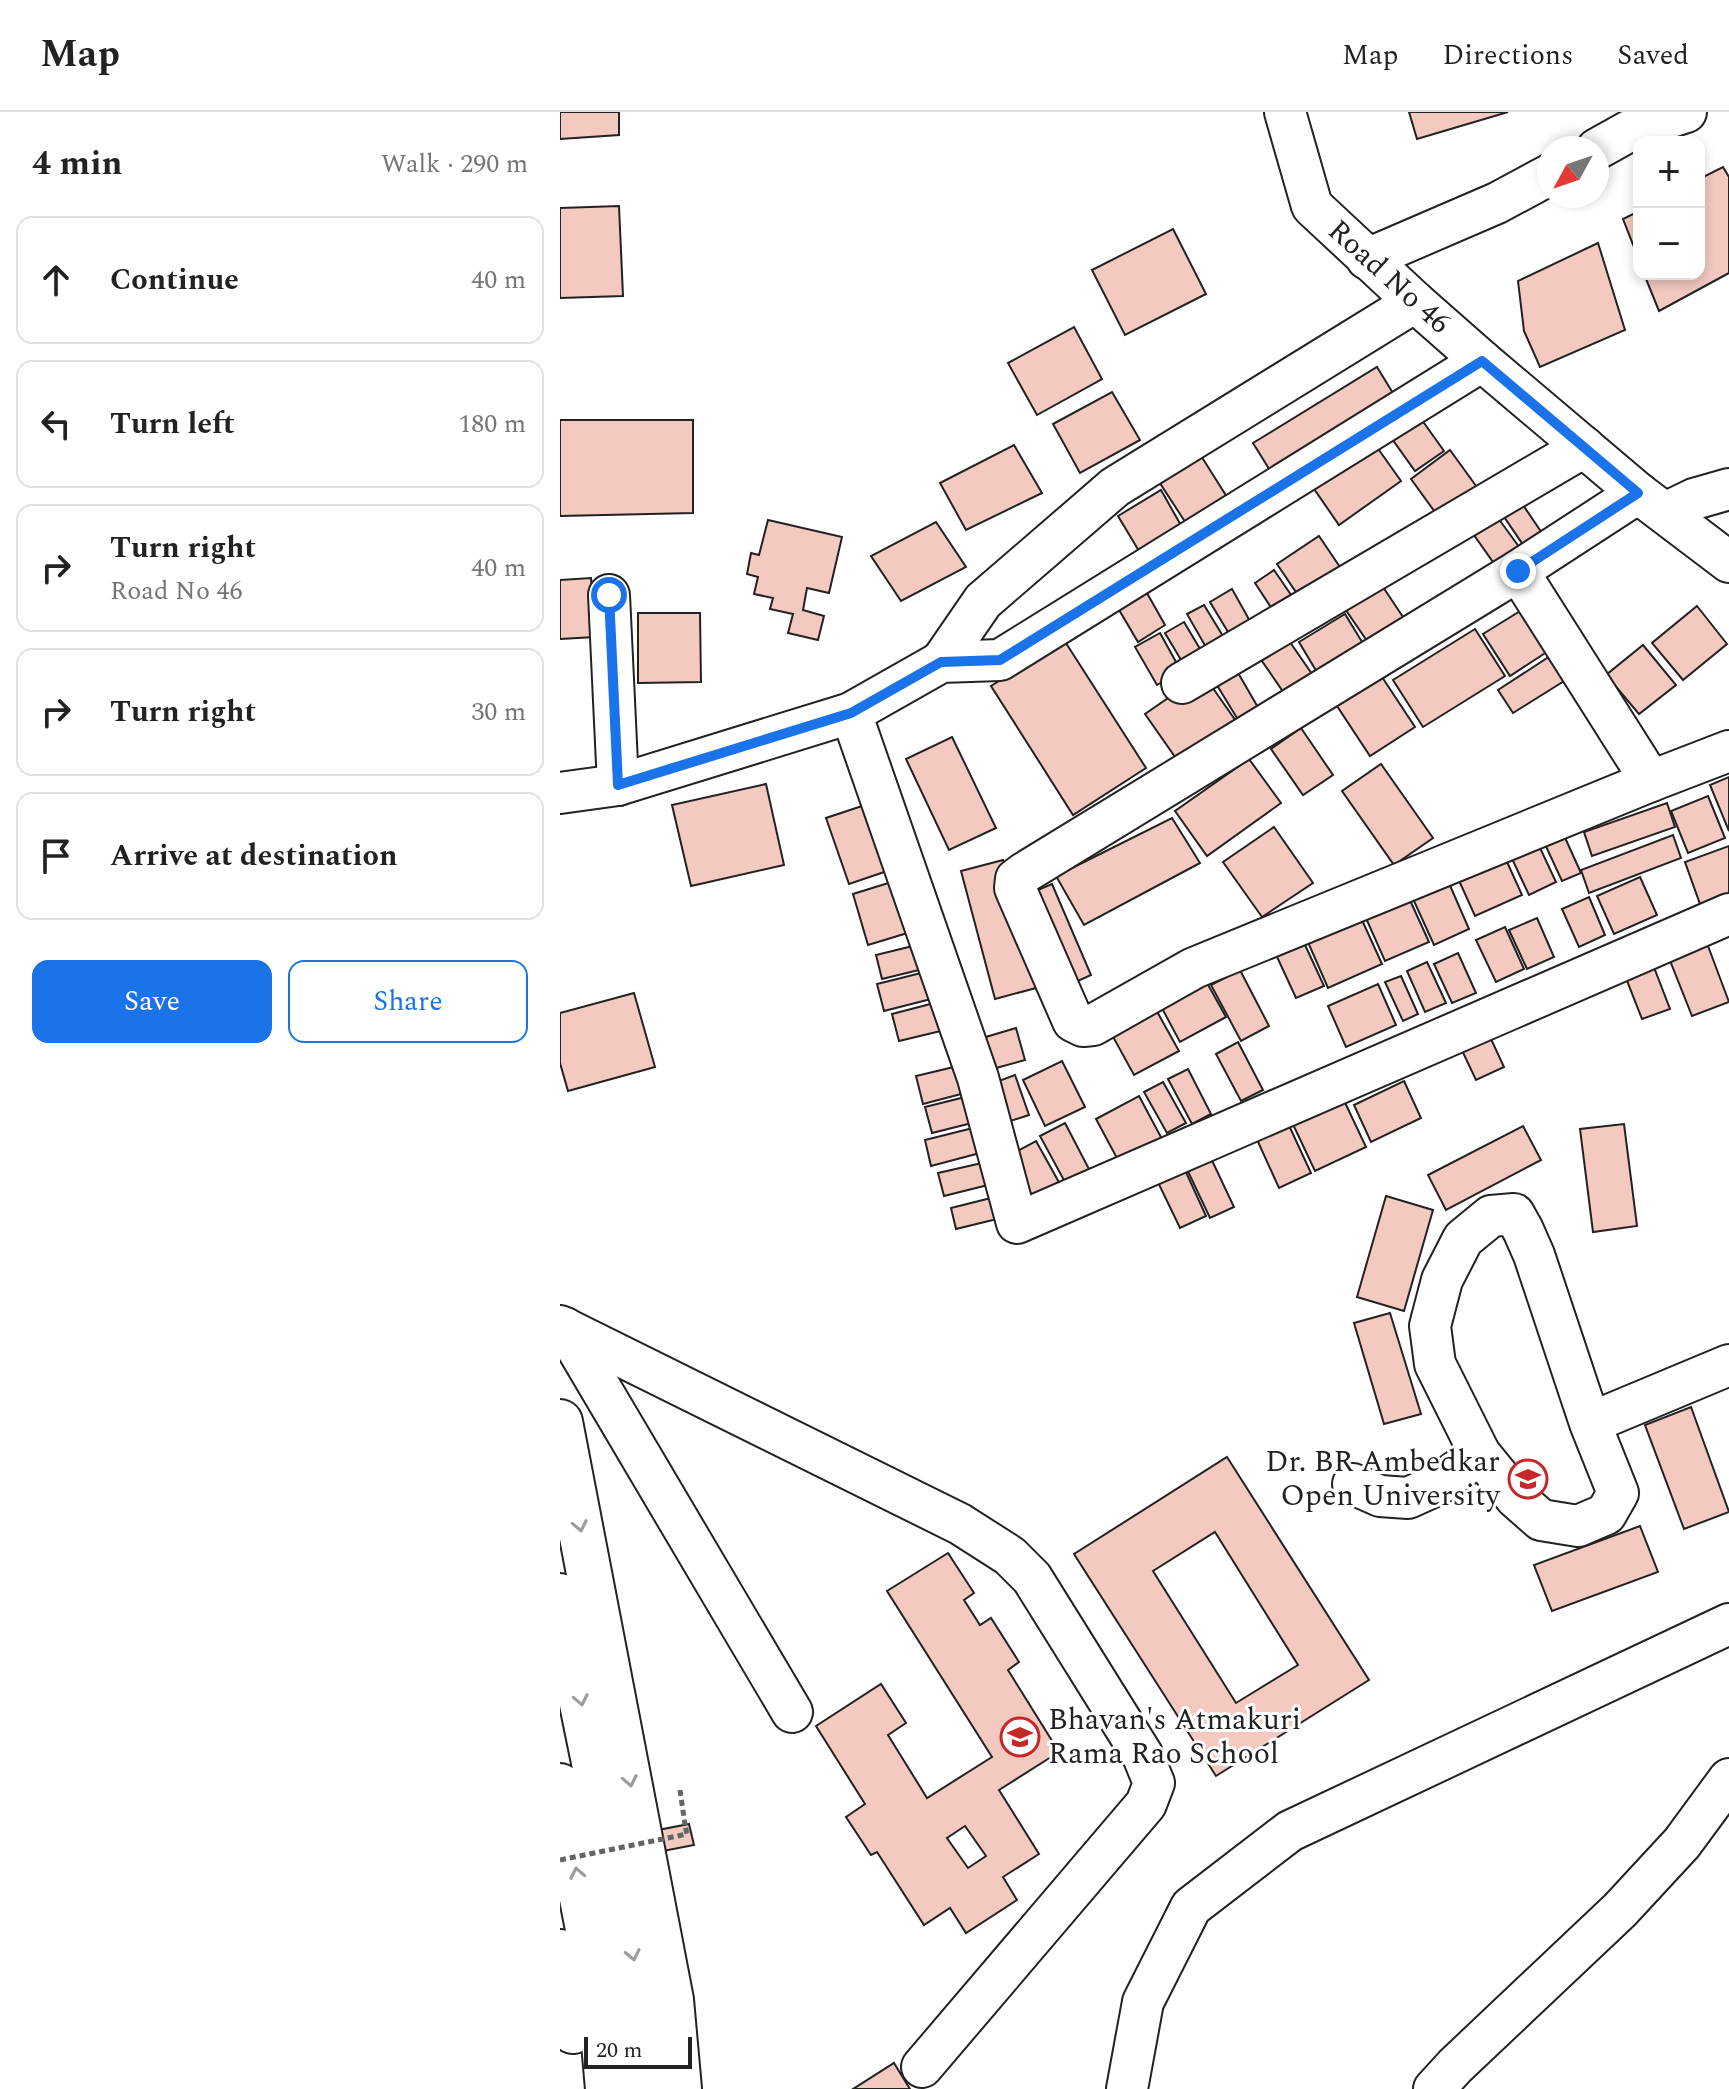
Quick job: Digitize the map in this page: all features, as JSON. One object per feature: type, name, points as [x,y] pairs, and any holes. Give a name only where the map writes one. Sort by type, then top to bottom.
[{"type":"main road","points":[[560,1422],[671,2000],[679,2089]]},
{"type":"main road","points":[[560,1596],[637,1972],[645,2089]]},
{"type":"main road","points":[[560,1786],[599,1985],[608,2089]]},
{"type":"main road","points":[[560,1952],[569,1989],[579,2089]]},
{"type":"street","name":"Road No 46","points":[[1285,112],[1312,206],[1482,361],[1651,503],[1729,562]]},
{"type":"street","points":[[1609,142],[1631,130],[1686,112]]},
{"type":"street","points":[[1367,259],[1497,203],[1537,181]]},
{"type":"street","points":[[560,793],[618,785],[851,713],[941,662],[983,601],[1115,487],[1415,302]]},
{"type":"street","points":[[941,662],[1000,660],[1482,361]]},
{"type":"street","points":[[1182,683],[1584,447]]},
{"type":"street","points":[[1729,489],[1694,499],[1651,503],[1518,571],[1016,879],[1015,888],[1073,1021],[1083,1026],[1093,1025],[1194,968],[1729,751]]},
{"type":"street","points":[[1518,571],[1651,781]]},
{"type":"street","points":[[609,595],[618,785]]},
{"type":"street","points":[[851,713],[978,1078],[1017,1223],[1729,914]]},
{"type":"street","points":[[1514,1214],[1523,1230],[1590,1423],[1618,1493],[1606,1514],[1578,1526],[1541,1520],[1516,1498],[1480,1454],[1435,1364],[1430,1326],[1442,1280],[1463,1239],[1491,1216],[1514,1214]]},
{"type":"street","points":[[562,1327],[792,1712]]},
{"type":"street","points":[[562,1327],[960,1524],[1010,1556],[1032,1578],[1143,1756],[1154,1783],[1146,1804],[922,2067]]},
{"type":"street","points":[[1590,1423],[1729,1365]]},
{"type":"street","points":[[1353,1484],[1380,1496],[1408,1498],[1439,1484],[1480,1454]]},
{"type":"street","points":[[1127,2089],[1143,2002],[1191,1907],[1290,1831],[1729,1624]]},
{"type":"street","points":[[1434,2089],[1620,1910],[1682,1843],[1729,1779]]},
{"type":"path","points":[[560,1860],[687,1834],[680,1790]]},
{"type":"building","points":[[560,112],[619,112],[619,135],[560,139]]},
{"type":"building","points":[[1409,112],[1508,112],[1417,139]]},
{"type":"building","points":[[1723,167],[1729,177],[1729,273],[1659,311],[1646,280],[1705,280],[1705,176]]},
{"type":"building","points":[[619,206],[623,296],[560,298],[560,208]]},
{"type":"building","points":[[1633,214],[1633,245],[1623,219]]},
{"type":"building","points":[[1173,229],[1206,294],[1125,335],[1092,270]]},
{"type":"building","points":[[1598,243],[1625,330],[1540,367],[1524,331],[1518,281]]},
{"type":"building","points":[[1074,327],[1102,379],[1037,415],[1008,363]]},
{"type":"building","points":[[1377,367],[1402,408],[1279,485],[1253,443]]},
{"type":"building","points":[[1112,392],[1140,440],[1080,473],[1053,424]]},
{"type":"building","points":[[1414,409],[1444,451],[1415,471],[1385,429]]},
{"type":"building","points":[[560,420],[693,420],[693,513],[560,516]]},
{"type":"building","points":[[1374,443],[1401,481],[1339,525],[1312,486]]},
{"type":"building","points":[[1014,445],[1042,493],[966,530],[940,483]]},
{"type":"building","points":[[1450,450],[1479,490],[1440,519],[1411,479]]},
{"type":"building","points":[[1198,451],[1232,505],[1191,531],[1156,477]]},
{"type":"building","points":[[1161,490],[1187,536],[1145,561],[1118,516]]},
{"type":"building","points":[[1517,496],[1548,542],[1530,555],[1498,508]]},
{"type":"building","points":[[1498,518],[1525,555],[1500,572],[1474,535]]},
{"type":"building","points":[[768,520],[842,537],[829,593],[807,588],[803,610],[824,616],[818,640],[788,633],[793,614],[770,609],[773,598],[754,594],[758,577],[747,574],[751,553],[759,555]]},
{"type":"building","points":[[936,522],[966,567],[901,601],[871,556]]},
{"type":"building","points":[[1319,536],[1346,576],[1304,604],[1277,564]]},
{"type":"building","points":[[1274,570],[1300,608],[1280,621],[1255,583]]},
{"type":"building","points":[[1375,575],[1411,629],[1376,654],[1339,600]]},
{"type":"building","points":[[591,578],[595,637],[560,639],[560,580]]},
{"type":"building","points":[[1143,586],[1165,625],[1138,642],[1115,603]]},
{"type":"building","points":[[1232,589],[1255,630],[1234,642],[1210,602]]},
{"type":"building","points":[[1533,603],[1559,644],[1510,676],[1483,634]]},
{"type":"building","points":[[1204,605],[1229,646],[1211,656],[1187,614]]},
{"type":"building","points":[[1697,606],[1727,644],[1683,680],[1652,643]]},
{"type":"building","points":[[638,613],[700,613],[701,682],[638,683]]},
{"type":"building","points":[[1345,614],[1370,655],[1324,684],[1299,642]]},
{"type":"building","points":[[1184,622],[1206,659],[1187,670],[1165,633]]},
{"type":"building","points":[[1475,629],[1505,676],[1423,727],[1393,680]]},
{"type":"building","points":[[1283,632],[1321,687],[1293,706],[1255,651]]},
{"type":"building","points":[[1160,633],[1181,671],[1157,685],[1135,647]]},
{"type":"building","points":[[1064,640],[1146,768],[1073,815],[991,686]]},
{"type":"building","points":[[1643,645],[1676,685],[1639,714],[1606,675]]},
{"type":"building","points":[[1561,649],[1577,673],[1513,713],[1498,690]]},
{"type":"building","points":[[1230,659],[1263,716],[1243,728],[1209,672]]},
{"type":"building","points":[[1203,674],[1238,724],[1180,764],[1145,714]]},
{"type":"building","points":[[1382,677],[1415,727],[1370,756],[1337,706]]},
{"type":"building","points":[[1301,728],[1333,775],[1303,795],[1271,749]]},
{"type":"building","points":[[952,737],[996,828],[949,850],[906,759]]},
{"type":"building","points":[[1249,759],[1281,803],[1207,856],[1175,811]]},
{"type":"building","points":[[1381,764],[1433,838],[1394,865],[1342,791]]},
{"type":"building","points":[[1729,777],[1729,831],[1710,785]]},
{"type":"building","points":[[766,784],[784,865],[691,886],[672,805]]},
{"type":"building","points":[[1708,796],[1725,838],[1688,853],[1671,811]]},
{"type":"building","points":[[874,802],[896,868],[849,884],[826,818]]},
{"type":"building","points":[[1667,803],[1675,827],[1592,856],[1584,832]]},
{"type":"building","points":[[1172,818],[1200,863],[1084,925],[1056,876]]},
{"type":"building","points":[[1274,827],[1313,883],[1262,917],[1223,862]]},
{"type":"building","points":[[1562,831],[1581,873],[1562,881],[1543,840]]},
{"type":"building","points":[[1534,835],[1556,882],[1529,895],[1507,848]]},
{"type":"building","points":[[1673,835],[1681,858],[1589,893],[1581,870]]},
{"type":"building","points":[[1729,846],[1729,894],[1700,904],[1685,862]]},
{"type":"building","points":[[1503,853],[1522,895],[1475,916],[1456,874]]},
{"type":"building","points":[[1003,860],[1036,988],[995,999],[961,871]]},
{"type":"building","points":[[1445,874],[1469,929],[1434,945],[1409,890]]},
{"type":"building","points":[[1640,877],[1657,915],[1614,934],[1597,896]]},
{"type":"building","points":[[898,880],[914,931],[868,945],[853,894]]},
{"type":"building","points":[[1052,884],[1091,975],[1065,987],[1026,895]]},
{"type":"building","points":[[1404,887],[1429,942],[1385,961],[1361,907]]},
{"type":"building","points":[[1589,897],[1605,935],[1579,947],[1562,909]]},
{"type":"building","points":[[1357,909],[1382,964],[1328,988],[1304,933]]},
{"type":"building","points":[[1537,918],[1554,957],[1527,969],[1509,930]]},
{"type":"building","points":[[1505,927],[1524,969],[1496,982],[1476,940]]},
{"type":"building","points":[[1300,934],[1324,986],[1296,998],[1272,946]]},
{"type":"building","points":[[1705,938],[1729,1002],[1692,1016],[1667,953]]},
{"type":"building","points":[[921,944],[927,968],[882,979],[876,955]]},
{"type":"building","points":[[1458,953],[1476,993],[1452,1003],[1434,964]]},
{"type":"building","points":[[1650,957],[1670,1009],[1642,1019],[1622,968]]},
{"type":"building","points":[[1427,962],[1446,1003],[1425,1012],[1407,971]]},
{"type":"building","points":[[1240,970],[1269,1026],[1241,1041],[1211,985]]},
{"type":"building","points":[[929,971],[935,998],[884,1011],[877,984]]},
{"type":"building","points":[[1201,972],[1226,1017],[1180,1042],[1156,997]]},
{"type":"building","points":[[1401,976],[1418,1014],[1403,1021],[1385,982]]},
{"type":"building","points":[[1378,984],[1396,1025],[1346,1047],[1328,1006]]},
{"type":"building","points":[[634,993],[655,1067],[568,1091],[560,1063],[560,1013]]},
{"type":"building","points":[[1150,999],[1179,1051],[1134,1075],[1106,1024]]},
{"type":"building","points":[[942,1001],[949,1029],[899,1041],[892,1014]]},
{"type":"building","points":[[1485,1026],[1504,1067],[1476,1080],[1457,1040]]},
{"type":"building","points":[[1016,1028],[1025,1060],[989,1070],[979,1039]]},
{"type":"building","points":[[1238,1042],[1263,1090],[1241,1101],[1216,1054]]},
{"type":"building","points":[[1062,1061],[1085,1107],[1045,1126],[1023,1080]]},
{"type":"building","points":[[958,1066],[965,1093],[923,1104],[916,1076]]},
{"type":"building","points":[[1188,1069],[1211,1114],[1192,1124],[1168,1079]]},
{"type":"building","points":[[1015,1075],[1029,1115],[998,1125],[985,1086]]},
{"type":"building","points":[[1404,1081],[1421,1118],[1371,1142],[1354,1105]]},
{"type":"building","points":[[1163,1082],[1186,1123],[1167,1133],[1144,1092]]},
{"type":"building","points":[[1340,1092],[1366,1147],[1315,1171],[1289,1116]]},
{"type":"building","points":[[1139,1096],[1162,1139],[1119,1162],[1096,1119]]},
{"type":"building","points":[[965,1097],[972,1123],[932,1133],[925,1107]]},
{"type":"building","points":[[1286,1119],[1311,1173],[1279,1188],[1254,1133]]},
{"type":"building","points":[[1065,1123],[1090,1171],[1066,1184],[1040,1136]]},
{"type":"building","points":[[1624,1124],[1637,1226],[1593,1232],[1580,1129]]},
{"type":"building","points":[[1523,1126],[1541,1160],[1446,1210],[1428,1175]]},
{"type":"building","points":[[973,1128],[980,1153],[931,1166],[925,1140]]},
{"type":"building","points":[[1036,1141],[1061,1186],[1035,1201],[1010,1155]]},
{"type":"building","points":[[1208,1152],[1234,1207],[1210,1218],[1184,1163]]},
{"type":"building","points":[[1180,1159],[1206,1216],[1180,1228],[1153,1172]]},
{"type":"building","points":[[982,1163],[988,1185],[944,1196],[938,1173]]},
{"type":"building","points":[[1386,1196],[1433,1210],[1404,1311],[1357,1297]]},
{"type":"building","points":[[991,1198],[997,1219],[956,1229],[951,1208]]},
{"type":"building","points":[[1390,1313],[1421,1414],[1384,1424],[1354,1323]]},
{"type":"building","points":[[1691,1407],[1729,1512],[1684,1529],[1645,1425]]},
{"type":"building","points":[[1227,1457],[1369,1680],[1216,1776],[1074,1554]],"holes":[[[1215,1532],[1298,1665],[1236,1703],[1153,1571]]]},
{"type":"building","points":[[1640,1526],[1658,1572],[1552,1611],[1534,1565]]},
{"type":"building","points":[[948,1553],[974,1593],[964,1600],[980,1625],[991,1618],[1019,1662],[1008,1670],[1059,1752],[999,1790],[1039,1854],[1003,1877],[1017,1900],[966,1933],[950,1908],[924,1925],[877,1852],[871,1855],[846,1817],[865,1804],[816,1726],[881,1684],[906,1723],[888,1735],[927,1798],[992,1757],[887,1591]],"holes":[[[965,1826],[986,1856],[968,1868],[947,1838]]]},
{"type":"building","points":[[689,1824],[694,1845],[560,1871],[560,1849]]},
{"type":"building","points":[[894,2063],[910,2089],[853,2089]]},
{"type":"place","name":"Dr. BR Ambedkar Open University","points":[[1528,1479]]},
{"type":"place","name":"Bhavan's Atmakuri Rama Rao School","points":[[1020,1737]]},
{"type":"route","points":[[609,595],[618,785],[851,713],[941,662],[1000,660],[1482,361],[1638,493],[1518,571]]}]
